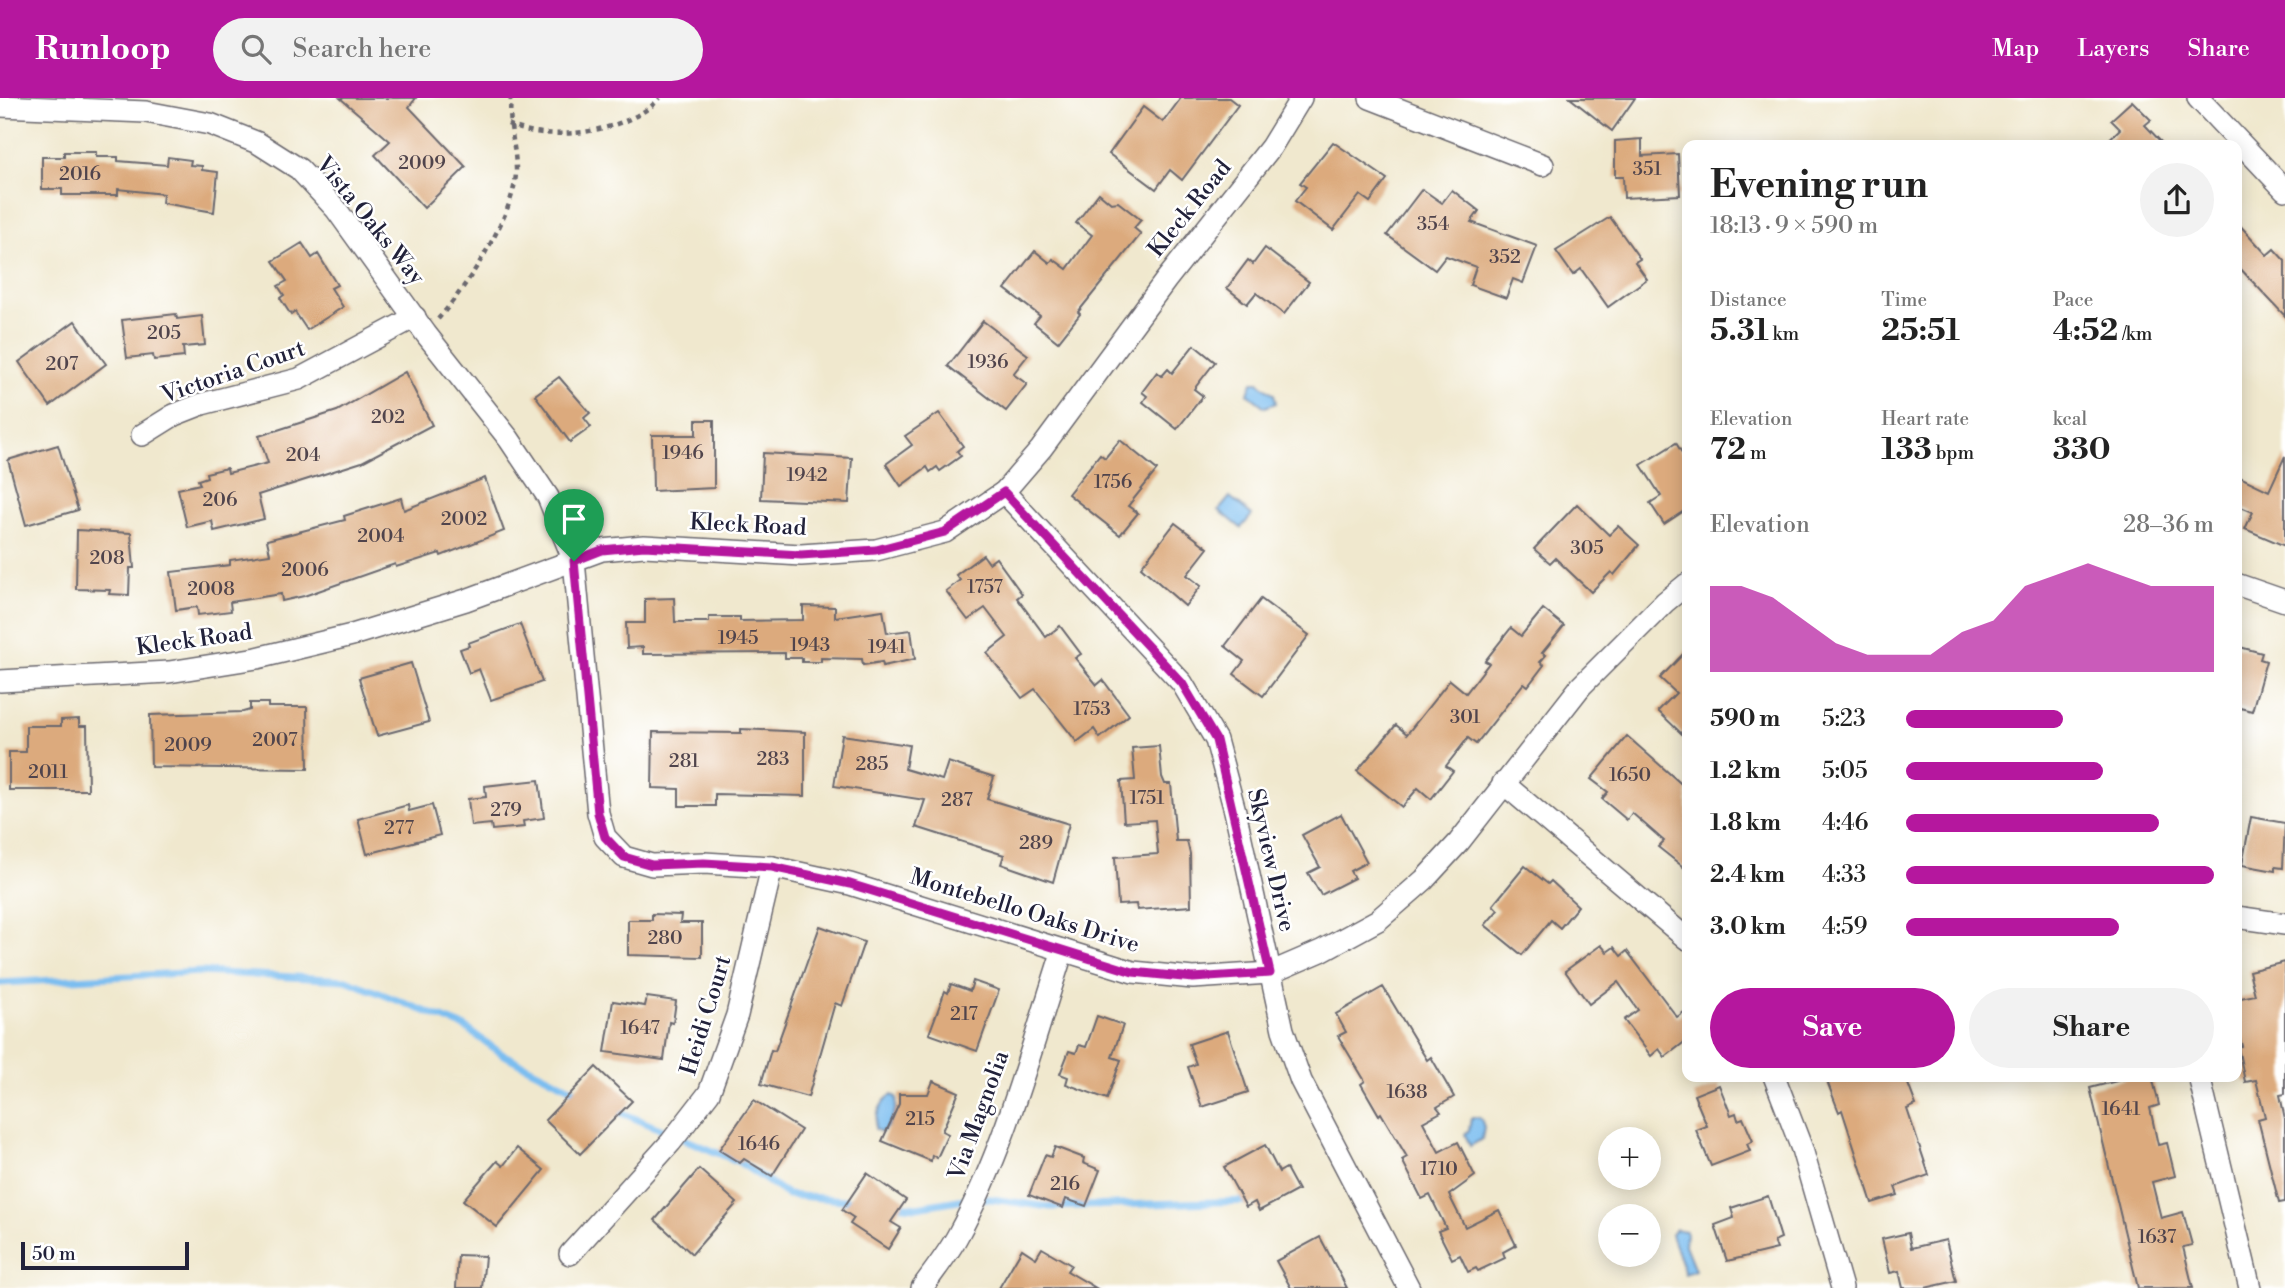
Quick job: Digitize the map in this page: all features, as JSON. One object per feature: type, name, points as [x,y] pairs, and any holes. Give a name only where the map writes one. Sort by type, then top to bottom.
[{"type":"street","name":"Kleck Road","points":[[0,681],[169,672],[257,657],[352,635],[466,600],[602,550],[644,546],[801,555],[876,550],[945,532],[1004,492],[1041,449],[1166,280],[1271,147],[1301,98]]},
{"type":"street","points":[[1370,98],[1543,165]]},
{"type":"street","points":[[2198,98],[2238,140]]},
{"type":"street","name":"Vista Oaks Way","points":[[0,106],[146,112],[210,124],[258,143],[299,169],[336,209],[421,326],[509,439],[548,497],[574,561]]},
{"type":"street","points":[[2242,145],[2285,190]]},
{"type":"street","name":"Victoria Court","points":[[142,435],[174,415],[202,404],[299,380],[421,326]]},
{"type":"street","name":"Skyview Drive","points":[[1004,492],[1182,683],[1216,740],[1283,1030],[1301,1081],[1409,1288]]},
{"type":"street","name":"Montebello Oaks Drive","points":[[574,561],[598,813],[605,837],[624,857],[652,865],[704,863],[772,867],[850,884],[1133,972],[1193,978],[1270,973],[1321,951],[1378,920],[1442,861],[1581,686],[1682,588]]},
{"type":"street","points":[[2242,586],[2285,601]]},
{"type":"street","points":[[1503,783],[1682,936]]},
{"type":"street","name":"Heidi Court","points":[[570,1254],[671,1142],[709,1093],[737,1015],[772,867]]},
{"type":"street","points":[[2242,918],[2285,924]]},
{"type":"street","name":"Via Magnolia","points":[[922,1288],[958,1236],[985,1176],[1011,1109],[1063,950]]},
{"type":"street","points":[[1776,1082],[1801,1149],[1842,1288]]},
{"type":"street","points":[[2200,1082],[2250,1288]]},
{"type":"path","points":[[421,326],[463,290],[511,202],[516,169],[508,124],[511,98]]},
{"type":"path","points":[[508,124],[536,134],[596,131],[648,111],[660,98]]},
{"type":"water","points":[[1252,382],[1258,382],[1274,394],[1276,403],[1265,407],[1248,394]]},
{"type":"water","points":[[1230,497],[1252,515],[1241,528],[1219,510]]},
{"type":"water","points":[[892,1095],[896,1097],[895,1112],[881,1132],[875,1129],[877,1115]]},
{"type":"water","points":[[1471,1118],[1481,1119],[1484,1127],[1482,1139],[1470,1146],[1465,1134],[1469,1130]]},
{"type":"water","points":[[1675,1229],[1686,1231],[1685,1245],[1695,1270],[1685,1274],[1671,1235]]},
{"type":"building","points":[[340,98],[416,98],[409,107],[466,167],[424,208],[375,155],[390,141]]},
{"type":"building","points":[[1181,98],[1229,98],[1238,105],[1182,180],[1170,170],[1156,189],[1109,154],[1143,107],[1163,122]]},
{"type":"building","points":[[1570,98],[1635,98],[1612,131]]},
{"type":"building","points":[[2132,101],[2151,120],[2145,125],[2159,140],[2108,140],[2120,129],[2111,120]]},
{"type":"building","points":[[1642,139],[1642,156],[1678,154],[1680,195],[1624,198],[1623,177],[1615,177],[1615,141]]},
{"type":"building","points":[[1333,142],[1387,179],[1370,202],[1360,195],[1333,230],[1295,201],[1306,187],[1300,183]]},
{"type":"building","points":[[64,152],[96,152],[96,157],[118,157],[118,161],[167,165],[168,157],[191,160],[190,165],[218,172],[214,212],[162,203],[163,194],[118,189],[118,195],[62,195],[62,189],[42,189],[42,157],[64,157]]},
{"type":"building","points":[[1422,189],[1442,203],[1452,190],[1479,211],[1471,222],[1537,246],[1523,283],[1513,279],[1506,298],[1470,285],[1476,267],[1446,256],[1435,270],[1387,235]]},
{"type":"building","points":[[1099,193],[1111,203],[1118,202],[1141,220],[1134,228],[1141,234],[1078,312],[1080,314],[1058,342],[1034,323],[1040,316],[1005,289],[1035,251],[1050,263],[1053,259],[1067,269],[1092,235],[1076,223]]},
{"type":"building","points":[[1610,217],[1640,259],[1635,262],[1647,279],[1608,307],[1581,269],[1573,275],[1556,251]]},
{"type":"building","points":[[2242,228],[2267,255],[2274,249],[2285,261],[2285,316],[2242,270]]},
{"type":"building","points":[[302,243],[312,258],[318,254],[337,285],[331,288],[343,307],[307,330],[295,312],[291,315],[280,298],[284,295],[278,286],[287,281],[273,261]]},
{"type":"building","points":[[1265,248],[1309,282],[1284,314],[1256,293],[1247,304],[1227,288],[1248,260],[1253,264]]},
{"type":"building","points":[[176,314],[177,319],[202,316],[205,345],[183,347],[184,357],[154,360],[153,355],[127,358],[122,320]]},
{"type":"building","points":[[75,321],[106,364],[50,406],[19,362]]},
{"type":"building","points":[[983,321],[1028,355],[1013,374],[1027,384],[1006,411],[948,366]]},
{"type":"building","points":[[1194,345],[1215,362],[1194,389],[1203,396],[1177,429],[1143,402],[1147,396],[1142,392],[1157,372],[1162,376],[1168,369],[1172,373]]},
{"type":"building","points":[[405,372],[432,425],[362,462],[258,495],[264,519],[214,531],[212,521],[187,527],[178,489],[200,484],[198,480],[207,477],[206,473],[227,468],[228,473],[268,463],[259,436],[337,411]]},
{"type":"building","points":[[559,377],[590,413],[584,418],[591,427],[570,442],[535,395]]},
{"type":"building","points":[[939,413],[963,446],[957,451],[961,456],[940,471],[937,467],[930,472],[927,467],[901,486],[886,464],[912,445],[905,436]]},
{"type":"building","points":[[696,420],[714,420],[714,488],[653,491],[652,435],[696,435]]},
{"type":"building","points":[[1120,440],[1157,470],[1128,506],[1138,513],[1120,535],[1068,494],[1100,454],[1105,458]]},
{"type":"building","points":[[1676,443],[1682,453],[1682,512],[1664,524],[1650,503],[1661,496],[1641,465]]},
{"type":"building","points":[[58,445],[78,510],[26,525],[8,460]]},
{"type":"building","points":[[763,453],[852,458],[849,503],[761,499]]},
{"type":"building","points":[[2285,456],[2285,546],[2245,529],[2253,512],[2242,507],[2242,478],[2269,491]]},
{"type":"building","points":[[485,478],[504,531],[441,556],[440,553],[396,567],[395,564],[304,596],[282,601],[281,594],[230,602],[231,611],[198,615],[197,607],[176,610],[171,572],[230,565],[230,560],[270,554],[267,540],[345,520],[344,516],[401,498],[404,510]]},
{"type":"building","points":[[1577,504],[1609,535],[1618,526],[1639,545],[1614,575],[1611,572],[1591,592],[1555,558],[1550,563],[1534,549]]},
{"type":"building","points":[[1175,523],[1208,548],[1187,575],[1201,586],[1185,606],[1141,567]]},
{"type":"building","points":[[77,530],[131,533],[134,568],[130,568],[129,595],[109,594],[110,590],[76,589]]},
{"type":"building","points":[[983,555],[989,563],[996,558],[1022,594],[1017,598],[1046,637],[1060,626],[1081,654],[1075,658],[1097,685],[1103,680],[1129,715],[1100,738],[1094,729],[1077,742],[1035,689],[1022,698],[987,653],[1007,637],[985,608],[968,620],[946,591],[960,580],[956,575]]},
{"type":"building","points":[[674,598],[675,622],[709,622],[709,617],[740,617],[740,621],[803,620],[803,606],[835,607],[835,617],[883,610],[887,633],[911,630],[915,659],[883,666],[882,662],[863,665],[862,659],[821,658],[821,662],[802,662],[802,658],[785,658],[785,653],[643,654],[643,647],[627,648],[626,623],[645,623],[645,599]]},
{"type":"building","points":[[1261,599],[1309,635],[1263,696],[1234,674],[1244,661],[1225,646]]},
{"type":"building","points":[[1543,609],[1564,626],[1542,653],[1546,655],[1540,662],[1544,665],[1528,686],[1524,683],[1476,744],[1468,738],[1446,766],[1453,771],[1431,799],[1418,788],[1402,807],[1357,771],[1396,725],[1407,734],[1450,680],[1466,693],[1489,663],[1485,661],[1511,628],[1521,636]]},
{"type":"building","points":[[520,624],[542,682],[491,700],[479,669],[469,673],[460,649],[469,646],[468,643]]},
{"type":"building","points":[[2242,648],[2262,653],[2260,659],[2266,661],[2252,711],[2242,708]]},
{"type":"building","points":[[1682,655],[1682,734],[1658,711],[1676,693],[1660,678]]},
{"type":"building","points":[[411,663],[429,722],[377,736],[359,678]]},
{"type":"building","points":[[250,703],[268,703],[268,707],[307,707],[308,769],[151,767],[150,715],[243,712],[250,710]]},
{"type":"building","points":[[79,719],[79,726],[87,726],[88,790],[9,790],[9,752],[26,752],[26,726],[61,726],[61,720]]},
{"type":"building","points":[[741,729],[805,732],[805,796],[715,794],[715,806],[679,806],[679,789],[652,788],[653,732],[741,733]]},
{"type":"building","points":[[842,735],[909,745],[905,769],[942,780],[948,762],[994,777],[987,799],[1069,824],[1053,882],[1001,864],[1004,855],[916,827],[925,800],[834,786]]},
{"type":"building","points":[[1627,736],[1682,785],[1682,866],[1658,847],[1664,841],[1632,813],[1627,820],[1602,799],[1608,792],[1591,779]]},
{"type":"building","points":[[1159,746],[1162,777],[1165,784],[1171,784],[1176,841],[1187,841],[1190,854],[1191,906],[1137,910],[1136,904],[1118,905],[1115,857],[1158,854],[1155,820],[1124,822],[1121,781],[1135,780],[1132,748]]},
{"type":"building","points":[[539,780],[544,818],[523,821],[524,827],[492,830],[491,824],[471,826],[468,799],[486,797],[485,786]]},
{"type":"building","points":[[408,805],[409,811],[432,805],[440,835],[367,854],[358,819]]},
{"type":"building","points":[[1341,814],[1367,862],[1350,871],[1354,878],[1321,895],[1308,873],[1320,867],[1302,835]]},
{"type":"building","points":[[2251,817],[2285,823],[2283,868],[2275,867],[2275,871],[2242,865]]},
{"type":"building","points":[[1525,866],[1548,884],[1551,881],[1578,906],[1560,928],[1551,920],[1522,955],[1485,925],[1498,910],[1493,905]]},
{"type":"building","points":[[652,914],[681,915],[680,923],[702,923],[702,957],[628,955],[628,920],[652,920]]},
{"type":"building","points":[[820,926],[864,942],[842,1006],[835,1003],[808,1097],[761,1084],[771,1050],[775,1051]]},
{"type":"building","points":[[1601,945],[1607,952],[1614,947],[1621,956],[1627,951],[1677,1017],[1682,1014],[1682,1044],[1665,1057],[1659,1049],[1651,1056],[1624,1020],[1638,1010],[1618,982],[1589,1004],[1565,971]]},
{"type":"building","points":[[2285,962],[2285,1094],[2280,1095],[2285,1119],[2285,1202],[2279,1203],[2258,1119],[2265,1117],[2256,1080],[2245,1082],[2242,1067],[2242,998],[2255,995],[2249,971]]},
{"type":"building","points":[[973,981],[999,990],[977,1051],[929,1034],[945,991],[948,993],[951,984],[970,991]]},
{"type":"building","points":[[1383,987],[1427,1060],[1431,1057],[1454,1097],[1437,1107],[1441,1112],[1423,1122],[1439,1152],[1458,1142],[1475,1176],[1449,1195],[1465,1227],[1499,1210],[1516,1245],[1503,1252],[1505,1258],[1478,1271],[1476,1268],[1468,1272],[1460,1255],[1452,1259],[1438,1231],[1446,1228],[1430,1195],[1422,1199],[1402,1160],[1407,1157],[1361,1084],[1365,1081],[1338,1036],[1346,1032],[1336,1014]]},
{"type":"building","points":[[647,997],[676,1001],[673,1023],[669,1022],[664,1060],[605,1052],[613,1001],[645,1006]]},
{"type":"building","points":[[1097,1016],[1123,1025],[1112,1057],[1121,1060],[1107,1099],[1066,1084],[1068,1077],[1060,1074],[1069,1051],[1076,1053],[1079,1045],[1086,1047]]},
{"type":"building","points":[[1228,1031],[1248,1092],[1202,1107],[1188,1067],[1196,1064],[1189,1044]]},
{"type":"building","points":[[596,1067],[632,1101],[580,1154],[545,1120]]},
{"type":"building","points":[[933,1081],[959,1092],[942,1131],[948,1134],[937,1158],[932,1155],[931,1161],[882,1141],[899,1104],[899,1094],[928,1094]]},
{"type":"building","points":[[1827,1082],[1907,1082],[1916,1105],[1907,1109],[1929,1175],[1895,1187],[1898,1195],[1872,1203],[1842,1110],[1839,1112]]},
{"type":"building","points":[[2113,1082],[2153,1082],[2159,1105],[2150,1108],[2158,1145],[2167,1143],[2175,1176],[2152,1182],[2161,1218],[2183,1212],[2192,1245],[2183,1247],[2193,1288],[2138,1288],[2090,1088]]},
{"type":"building","points":[[1719,1085],[1731,1115],[1736,1113],[1738,1120],[1743,1118],[1753,1141],[1747,1144],[1750,1151],[1711,1166],[1696,1130],[1707,1126],[1694,1095]]},
{"type":"building","points":[[754,1100],[801,1130],[772,1176],[744,1159],[740,1163],[719,1150]]},
{"type":"building","points":[[1265,1145],[1279,1172],[1286,1168],[1298,1190],[1259,1211],[1255,1202],[1246,1207],[1224,1167]]},
{"type":"building","points":[[1055,1147],[1084,1158],[1083,1163],[1100,1170],[1086,1206],[1066,1199],[1063,1208],[1029,1195],[1045,1155],[1051,1157]]},
{"type":"building","points":[[517,1148],[544,1170],[497,1227],[463,1200],[497,1161],[503,1166]]},
{"type":"building","points":[[699,1169],[737,1203],[692,1254],[655,1220]]},
{"type":"building","points":[[867,1173],[906,1200],[891,1222],[901,1228],[888,1249],[850,1224],[854,1218],[842,1210]]},
{"type":"building","points":[[1768,1196],[1781,1238],[1774,1241],[1777,1249],[1727,1261],[1715,1225],[1734,1218],[1731,1208]]},
{"type":"building","points":[[1908,1233],[1911,1248],[1946,1240],[1956,1281],[1925,1288],[1903,1288],[1899,1271],[1890,1273],[1882,1239]]},
{"type":"building","points":[[1320,1237],[1347,1288],[1291,1288],[1276,1261]]},
{"type":"building","points":[[1042,1248],[1071,1265],[1067,1271],[1096,1288],[999,1288],[1022,1249],[1036,1258]]},
{"type":"building","points":[[458,1255],[485,1256],[482,1288],[456,1288]]},
{"type":"waterway","points":[[0,983],[201,972],[346,980],[465,1027],[502,1054],[582,1094]]},
{"type":"waterway","points":[[615,1110],[739,1162],[788,1195],[855,1201]]},
{"type":"waterway","points":[[895,1205],[917,1207],[976,1197],[1050,1207],[1250,1201]]},
{"type":"route","points":[[1004,492],[1182,683],[1216,740],[1235,811],[1270,973],[1193,978],[1133,972],[850,884],[772,867],[704,863],[652,865],[624,857],[605,837],[598,813],[574,561],[602,550],[644,546],[801,555],[876,550],[945,532],[1004,492]]}]
